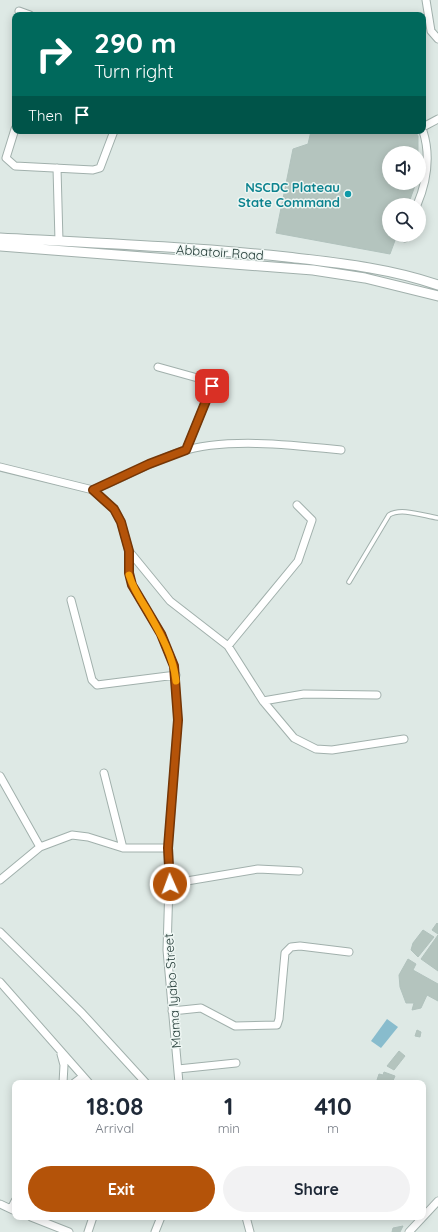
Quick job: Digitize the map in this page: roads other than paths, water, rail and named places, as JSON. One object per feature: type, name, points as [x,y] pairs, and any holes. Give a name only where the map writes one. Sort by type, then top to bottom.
[{"type":"street","points":[[426,0],[431,31],[438,39]]},
{"type":"street","points":[[426,125],[438,118]]},
{"type":"street","points":[[13,134],[6,158],[15,166],[93,170],[100,168],[113,134]]},
{"type":"street","points":[[419,198],[427,171],[427,143],[424,134]]},
{"type":"street","points":[[57,168],[59,241]]},
{"type":"street","name":"Abbatoir Road","points":[[0,238],[231,251],[357,265],[423,280],[438,285]]},
{"type":"street","name":"Abbatoir Road","points":[[0,246],[313,270],[365,278],[438,296]]},
{"type":"street","points":[[158,368],[212,382],[212,386],[186,450]]},
{"type":"street","points":[[93,490],[149,464],[186,450],[225,444],[309,447],[341,450]]},
{"type":"street","name":"Mama Iyabo Street","points":[[0,467],[93,490],[114,509],[121,522],[129,551],[129,573],[132,585],[161,634],[174,666],[176,675],[178,720],[168,848],[170,884],[167,950],[179,1080]]},
{"type":"street","points":[[228,646],[298,561],[312,520],[297,505]]},
{"type":"street","points":[[129,551],[170,601],[228,646],[263,700],[294,738],[316,749],[332,750],[404,739]]},
{"type":"street","points":[[71,600],[92,680],[97,685],[176,675]]},
{"type":"street","points":[[263,700],[304,694],[377,695]]},
{"type":"street","points":[[104,773],[123,848]]},
{"type":"street","points":[[0,776],[40,847]]},
{"type":"street","points":[[0,880],[40,847],[72,835],[123,848],[168,848]]},
{"type":"street","points":[[170,884],[258,869],[299,871]]},
{"type":"street","points":[[0,932],[82,1013],[143,1080]]},
{"type":"street","points":[[172,1011],[201,1008],[235,1026],[277,1025],[279,1019],[285,953],[291,947],[300,946],[349,952]]},
{"type":"street","points":[[0,982],[86,1080]]},
{"type":"street","points":[[58,1049],[64,1065],[63,1080]]},
{"type":"street","points":[[178,1069],[236,1063]]},
{"type":"street","points":[[78,1080],[82,1077]]},
{"type":"street","points":[[426,1214],[438,1201]]},
{"type":"street","points":[[0,1204],[12,1210]]},
{"type":"street","points":[[39,1220],[69,1232]]},
{"type":"street","points":[[88,1232],[92,1220]]},
{"type":"street","points":[[155,1232],[160,1220]]},
{"type":"street","points":[[247,1220],[250,1232]]},
{"type":"street","points":[[410,1232],[421,1220]]},
{"type":"lane","points":[[349,582],[389,515],[394,512],[404,512],[438,518]]},
{"type":"water","points":[[387,1019],[398,1027],[381,1048],[371,1041]]},
{"type":"place","name":"NSCDC Plateau State Command","points":[[348,194]]}]
